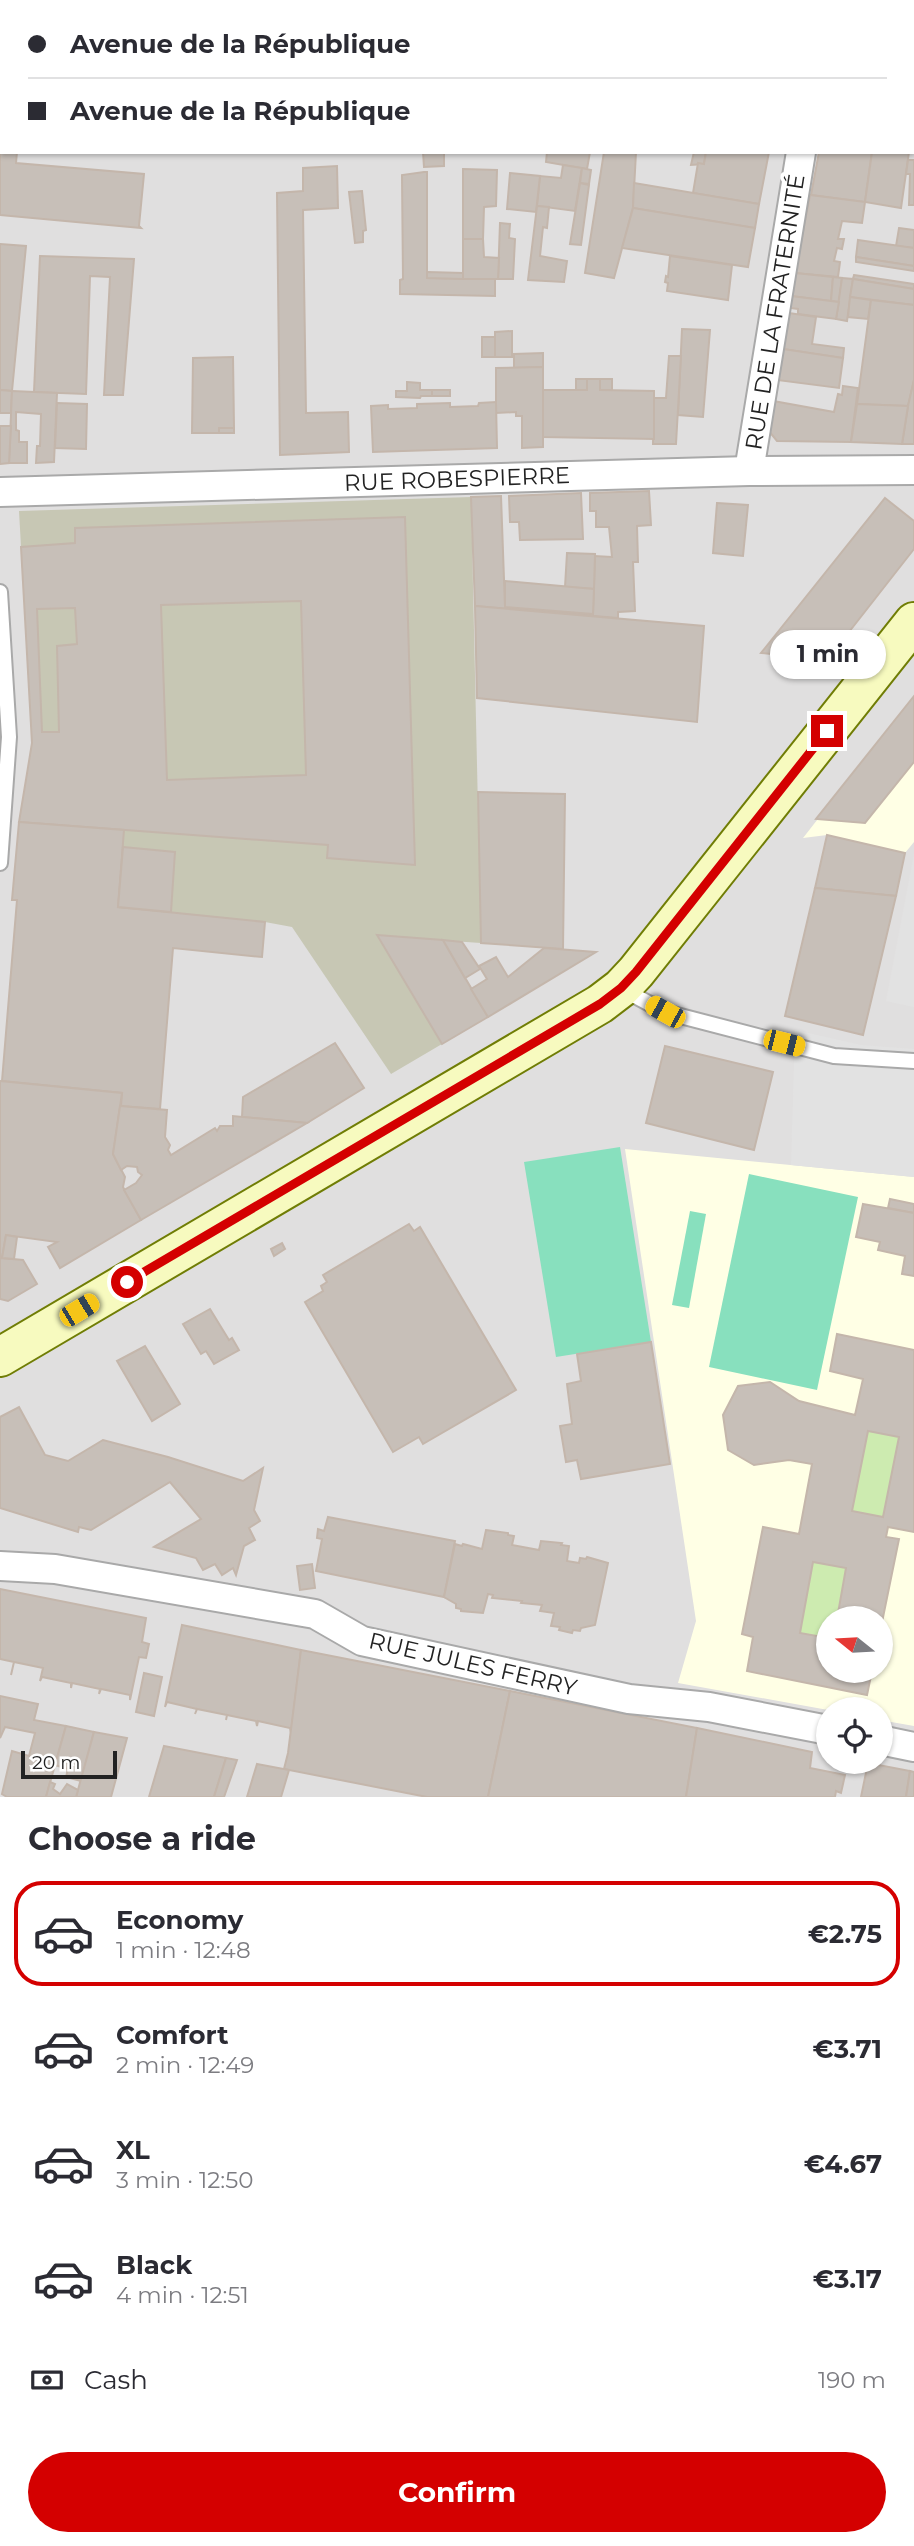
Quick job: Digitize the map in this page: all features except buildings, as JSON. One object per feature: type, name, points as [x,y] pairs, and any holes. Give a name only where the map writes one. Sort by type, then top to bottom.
[{"type":"main road","points":[[0,1357],[600,1004],[621,988],[914,622]]},
{"type":"street","name":"RUE DE LA FRATERNITÉ","points":[[748,471],[801,154]]},
{"type":"street","name":"RUE ROBESPIERRE","points":[[0,492],[748,471],[914,470]]},
{"type":"street","name":"RUE JULES FERRY","points":[[0,1566],[55,1569],[315,1614],[362,1641],[629,1699],[709,1707],[816,1728]]},
{"type":"street","points":[[893,1743],[914,1747]]},
{"type":"lane","points":[[0,592],[9,737],[0,863]]},
{"type":"lane","points":[[621,988],[665,1012],[834,1056],[914,1061]]},
{"type":"shaded area","points":[[0,154],[914,154],[914,1797],[0,1797]]},
{"type":"shaded area","points":[[471,497],[481,943],[378,936],[442,1044],[391,1074],[292,927],[118,907],[124,830],[19,822],[32,743],[19,511]]},
{"type":"shaded area","points":[[914,696],[914,842],[905,853],[827,835],[803,838]]},
{"type":"shaded area","points":[[914,854],[914,1007],[886,1001]]},
{"type":"shaded area","points":[[795,1030],[861,1045],[914,1049],[914,1177],[791,1165]]},
{"type":"shaded area","points":[[625,1149],[914,1177],[914,1726],[893,1722],[893,1697],[816,1697],[816,1708],[678,1683],[696,1621]]},
{"type":"green space","points":[[620,1147],[651,1342],[556,1357],[524,1162]]},
{"type":"green space","points":[[749,1174],[858,1197],[817,1390],[709,1367]]},
{"type":"green space","points":[[690,1211],[706,1214],[689,1308],[672,1305]]},
{"type":"green space","points":[[868,1431],[899,1437],[883,1517],[852,1511]]},
{"type":"green space","points":[[813,1562],[846,1568],[839,1606],[816,1606],[816,1636],[800,1633]]},
{"type":"route","points":[[127,1282],[600,1004],[621,988],[827,731]]}]
